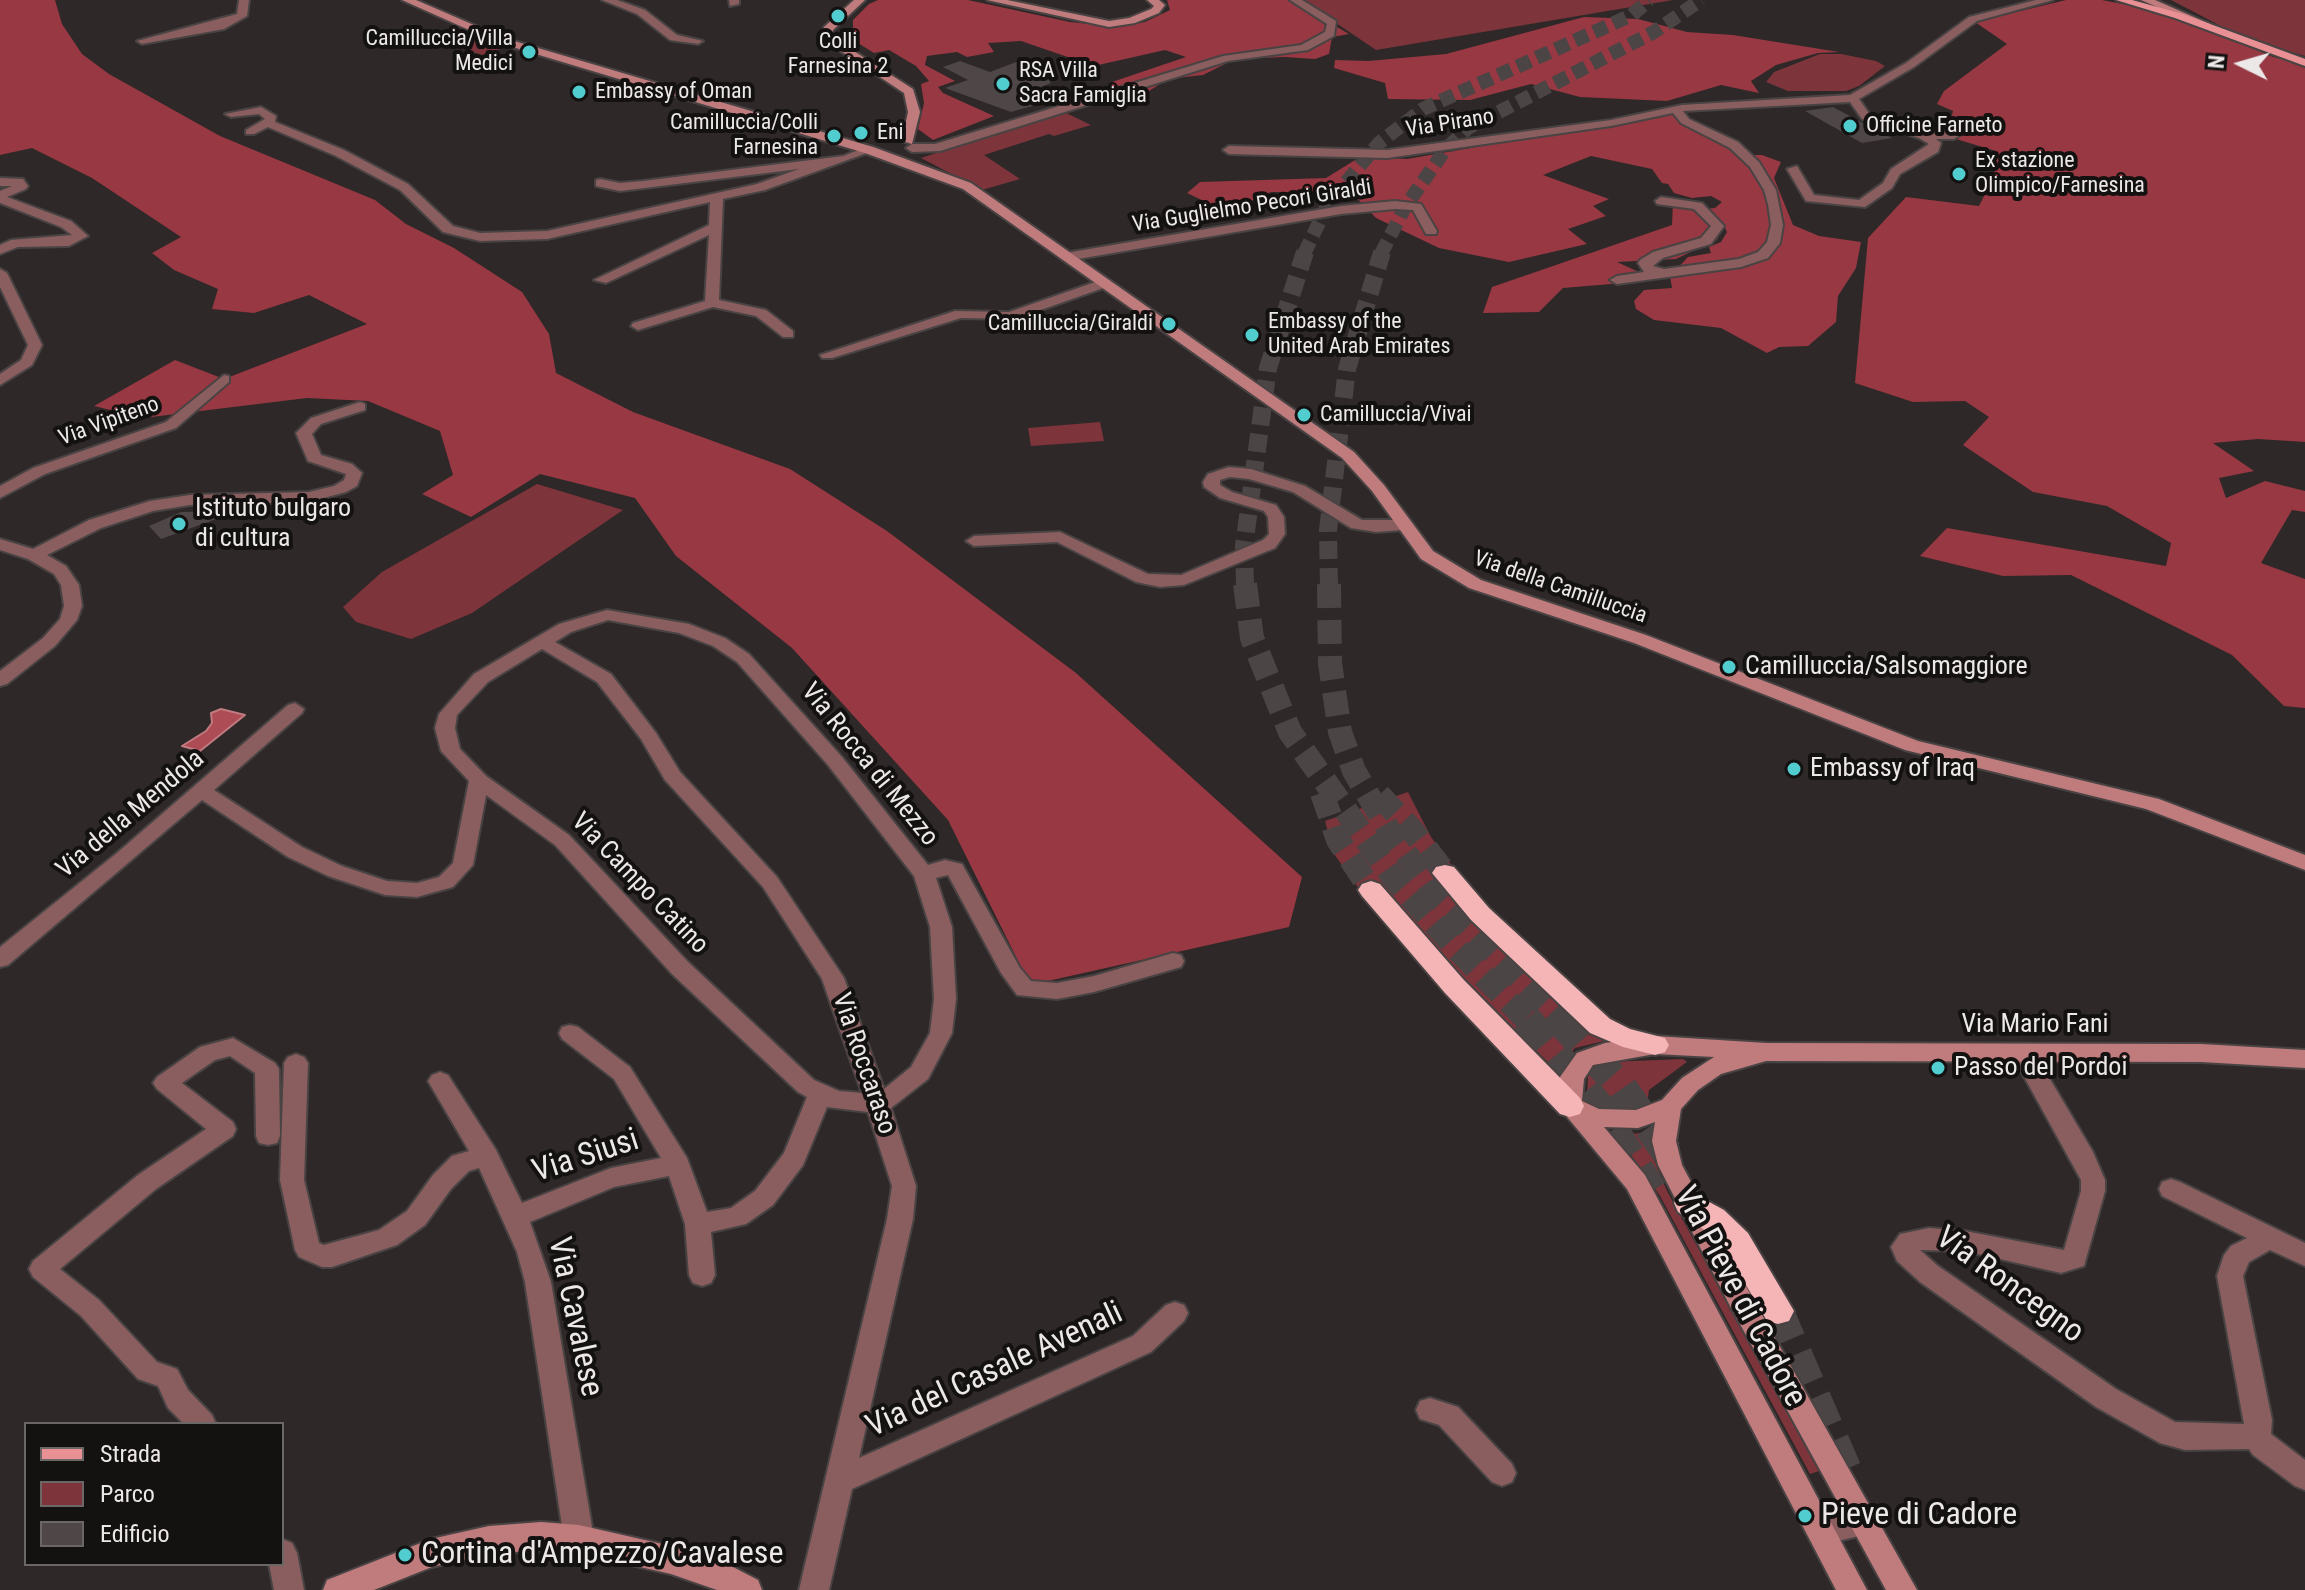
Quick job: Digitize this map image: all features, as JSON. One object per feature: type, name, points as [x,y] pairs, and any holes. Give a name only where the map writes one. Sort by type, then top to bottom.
[{"type":"highway","points":[[1445,873],[1480,914],[1600,1026],[1623,1037],[1655,1045]]},
{"type":"highway","points":[[1371,890],[1436,966],[1572,1108]]},
{"type":"highway","points":[[1689,1203],[1713,1219],[1737,1242],[1778,1311]]},
{"type":"main road","name":"Via della Camilluccia","points":[[407,0],[507,42],[870,150],[912,152],[974,190],[1348,455],[1436,562],[1492,590],[1654,644],[1912,746],[2152,804],[2305,863]]},
{"type":"main road","points":[[860,0],[825,35],[832,44],[909,91],[914,112],[912,152],[870,150]]},
{"type":"main road","points":[[992,0],[1115,24],[1160,8],[1152,0]]},
{"type":"main road","points":[[2121,0],[2214,29]]},
{"type":"main road","points":[[2146,0],[2305,63]]},
{"type":"main road","points":[[1690,1047],[1704,1059],[1705,1068],[1670,1106],[1628,1121],[1597,1118],[1572,1108],[1572,1077],[1585,1059],[1605,1052],[1655,1045],[1690,1047],[1766,1052]]},
{"type":"main road","points":[[1701,1075],[1727,1061],[1766,1052]]},
{"type":"main road","name":"Via Mario Fani","points":[[1766,1052],[2212,1053],[2305,1059]]},
{"type":"main road","name":"Via Pieve di Cadore","points":[[1670,1106],[1664,1131],[1666,1152],[1689,1203],[1902,1590]]},
{"type":"main road","name":"Via Pieve di Cadore","points":[[1572,1108],[1636,1182],[1852,1590]]},
{"type":"main road","points":[[338,1590],[431,1553],[516,1537],[579,1539],[696,1567],[747,1590]]},
{"type":"street","points":[[142,41],[211,27],[209,25],[213,23],[242,16],[244,0]]},
{"type":"street","points":[[607,0],[641,12],[674,38],[698,41]]},
{"type":"street","points":[[912,152],[936,148],[1227,58],[1304,48],[1330,34],[1332,23],[1295,0]]},
{"type":"street","points":[[1793,169],[1810,202],[1865,203],[1888,185],[1895,172],[1934,149],[1935,143],[1923,135],[1866,117],[1853,98],[1910,65],[1973,19],[2048,0]]},
{"type":"street","name":"Via Pirano","points":[[1229,150],[1399,153],[1508,135],[1611,123],[1676,110],[1853,98]]},
{"type":"street","points":[[231,114],[261,110],[272,118],[250,132]]},
{"type":"street","points":[[1617,280],[1741,263],[1758,257],[1772,245],[1777,225],[1770,190],[1755,165],[1734,145],[1685,121],[1676,110]]},
{"type":"street","points":[[268,123],[389,177],[413,194],[442,225],[470,236],[547,235],[773,183],[833,160]]},
{"type":"street","points":[[1923,135],[1954,135]]},
{"type":"street","points":[[600,183],[627,187],[853,157],[870,150]]},
{"type":"street","points":[[0,182],[15,182],[22,186],[0,197]]},
{"type":"street","points":[[0,197],[66,224],[81,236],[69,242],[16,243],[0,250]]},
{"type":"street","points":[[712,303],[717,197]]},
{"type":"street","points":[[1661,201],[1698,206],[1718,225],[1706,241],[1658,255],[1644,265],[1665,274]]},
{"type":"street","name":"Via Guglielmo Pecori Giraldi","points":[[1066,257],[1341,210],[1395,205],[1417,207],[1431,231]]},
{"type":"street","points":[[601,280],[714,228]]},
{"type":"street","points":[[0,273],[35,345],[27,362],[0,381]]},
{"type":"street","points":[[827,355],[954,316],[1010,316],[1104,283]]},
{"type":"street","points":[[638,326],[712,303],[761,313],[788,334]]},
{"type":"street","name":"Via Vipiteno","points":[[0,493],[39,471],[171,425],[224,379]]},
{"type":"street","points":[[34,555],[95,524],[150,506],[190,500],[298,498],[340,489],[351,483],[354,473],[346,467],[314,458],[304,433],[316,421],[360,407]]},
{"type":"street","points":[[974,541],[1060,537],[1142,578],[1160,582],[1184,580],[1269,544],[1277,534],[1277,522],[1270,508],[1226,495],[1212,487],[1214,477],[1229,472],[1251,474],[1299,489],[1353,523],[1376,527],[1403,525]]},
{"type":"street","points":[[0,544],[34,555],[60,570],[73,595],[71,614],[49,642],[0,680]]},
{"type":"street","name":"Via Rocca di Mezzo","points":[[541,641],[590,618],[615,615],[683,628],[732,650],[770,686],[835,761],[924,874],[941,927],[945,999],[941,1033],[920,1073],[878,1104]]},
{"type":"street","name":"Via Campo Catino","points":[[541,641],[481,678],[448,714],[445,728],[451,751],[479,780],[562,840],[680,968],[763,1047],[820,1095],[848,1103],[878,1104]]},
{"type":"street","name":"Via Roccaraso","points":[[541,641],[604,678],[649,737],[672,776],[770,882],[833,978],[901,1176],[904,1199],[814,1590]]},
{"type":"street","name":"Via della Mendola","points":[[0,959],[202,791],[295,709]]},
{"type":"street","points":[[202,791],[295,852],[361,881],[407,890],[441,884],[463,865],[479,780]]},
{"type":"street","points":[[924,874],[945,867],[955,869],[1012,973],[1025,989],[1057,991],[1094,984],[1173,961]]},
{"type":"street","points":[[570,1033],[622,1073],[678,1165],[698,1224],[702,1275]]},
{"type":"street","points":[[200,1422],[178,1399],[167,1377],[148,1371],[90,1308],[42,1269],[147,1182],[224,1129],[165,1083],[208,1053],[233,1047],[267,1069],[268,1136]]},
{"type":"street","name":"Via Roncegno","points":[[2023,1053],[2093,1180],[2093,1191],[2075,1258],[2065,1262],[1965,1241],[1929,1238],[1909,1241],[1904,1247],[1906,1253],[1929,1274],[2106,1398],[2170,1434],[2185,1437],[2257,1436]]},
{"type":"street","points":[[296,1063],[292,1180],[308,1250],[322,1256],[332,1256],[388,1238],[416,1218],[448,1175],[461,1163],[487,1157]]},
{"type":"street","name":"Via Cavalese","points":[[440,1081],[487,1157],[515,1217],[538,1282],[579,1539]]},
{"type":"street","points":[[698,1224],[737,1217],[764,1198],[794,1158],[820,1095]]},
{"type":"street","name":"Via Siusi","points":[[515,1217],[597,1183],[678,1165]]},
{"type":"street","points":[[2171,1189],[2305,1255]]},
{"type":"street","points":[[2271,1237],[2240,1254],[2233,1263],[2230,1276],[2258,1420],[2257,1436],[2263,1446],[2305,1477]]},
{"type":"street","name":"Via del Casale Avenali","points":[[839,1481],[1142,1344],[1175,1313]]},
{"type":"street","points":[[1430,1410],[1448,1416],[1502,1473]]},
{"type":"street","points":[[1822,1531],[1865,1522]]},
{"type":"street","points":[[284,1564],[289,1590]]},
{"type":"green space","points":[[1302,0],[1673,0],[1376,50]]},
{"type":"green space","points":[[2171,0],[2305,0],[2305,56],[2242,37]]},
{"type":"green space","points":[[474,36],[507,47],[482,55],[449,44]]},
{"type":"green space","points":[[1820,54],[1841,54],[1876,61],[1885,66],[1859,86],[1846,91],[1788,91],[1766,82],[1774,72]]},
{"type":"green space","points":[[1062,111],[1091,125],[1054,136],[1049,134],[984,155],[1020,179],[982,190],[921,158]]},
{"type":"green space","points":[[1100,422],[1104,441],[1031,446],[1028,428]]},
{"type":"green space","points":[[537,484],[623,510],[472,613],[411,639],[356,622],[343,607],[382,572]]},
{"type":"green space","points":[[1408,792],[1431,837],[1455,870],[1578,1017],[1604,1041],[1575,1048],[1556,1070],[1429,944],[1362,893],[1334,854],[1325,821]]},
{"type":"green space","points":[[1683,1059],[1687,1062],[1649,1090],[1648,1098],[1635,1107],[1610,1109],[1592,1104],[1587,1097],[1588,1076],[1607,1062]]},
{"type":"green space","points":[[1643,1133],[1666,1189],[1819,1471],[1810,1474],[1660,1196],[1617,1135]]},
{"type":"shaded area","points":[[0,0],[55,0],[62,24],[82,54],[109,74],[220,136],[375,200],[406,224],[454,248],[522,292],[549,334],[556,373],[633,412],[790,469],[887,531],[1076,673],[1302,877],[1289,927],[1030,985],[948,820],[792,648],[676,556],[635,498],[540,474],[471,517],[422,494],[453,475],[440,431],[368,401],[307,398],[143,418],[94,406],[175,360],[224,379],[367,324],[309,295],[254,313],[212,309],[218,289],[174,270],[152,253],[181,237],[92,178],[32,148],[0,155]]},
{"type":"shaded area","points":[[878,0],[968,0],[1070,22],[1120,27],[1145,22],[1170,10],[1167,0],[1290,0],[1349,34],[1332,37],[1329,54],[1315,59],[1235,59],[1203,75],[1168,79],[1141,96],[1112,100],[1112,82],[1186,57],[1165,50],[1094,66],[1021,41],[988,43],[994,52],[967,57],[957,52],[927,56],[925,65],[955,81],[938,87],[943,93],[994,116],[933,140],[918,129],[924,103],[921,84],[929,81],[916,66],[889,50],[874,53],[853,40],[853,20],[869,4]]},
{"type":"shaded area","points":[[2066,0],[2102,0],[2133,6],[2196,25],[2273,57],[2305,63],[2305,442],[2258,439],[2213,443],[2254,471],[2219,478],[2226,498],[2265,481],[2305,491],[2305,512],[2292,510],[2261,563],[2305,579],[2305,708],[2284,706],[2232,655],[2071,575],[2003,576],[1920,556],[1947,528],[2166,566],[2171,543],[2107,506],[2033,492],[1963,445],[1989,417],[1965,401],[1913,402],[1855,383],[1868,238],[1906,197],[1979,206],[1994,176],[1996,151],[1946,136],[1953,111],[1937,104],[1944,91],[2007,44],[1975,22]]},
{"type":"shaded area","points":[[1584,17],[1638,19],[1687,32],[1733,35],[1839,52],[1818,53],[1776,65],[1751,81],[1759,93],[1721,85],[1667,101],[1580,97],[1531,84],[1470,100],[1388,99],[1385,83],[1334,68],[1335,60],[1368,61],[1446,54]]},
{"type":"shaded area","points":[[1672,113],[1743,155],[1762,155],[1781,162],[1774,178],[1793,225],[1819,236],[1861,242],[1856,268],[1838,296],[1836,322],[1808,346],[1779,347],[1767,353],[1721,328],[1654,320],[1636,309],[1634,301],[1644,290],[1672,288],[1670,276],[1688,257],[1711,253],[1709,247],[1721,242],[1727,232],[1723,224],[1710,226],[1718,239],[1676,259],[1617,262],[1639,272],[1623,283],[1563,288],[1539,312],[1483,313],[1492,287],[1672,225],[1673,201],[1705,209],[1715,208],[1722,202],[1711,196],[1692,198],[1674,193],[1652,169],[1591,156],[1543,175],[1609,199],[1593,206],[1606,216],[1568,229],[1587,244],[1509,262],[1439,248],[1376,218],[1351,192],[1271,192],[1227,212],[1187,193],[1200,182],[1326,178],[1360,157],[1407,159]]},
{"type":"shaded area","points":[[221,709],[245,715],[200,751],[182,746],[206,731],[212,723],[211,713]]},
{"type":"building","name":"RSA Villa Sacra Famiglia","points":[[960,61],[990,72],[1016,62],[1037,65],[1051,83],[1026,93],[1043,103],[1011,112],[945,88],[968,80],[943,67]]},
{"type":"building","name":"Officine Farneto","points":[[1833,107],[1892,138],[1862,143],[1805,111]]},
{"type":"building","name":"Istituto bulgaro di cultura","points":[[230,511],[230,514],[161,539],[149,526],[181,512]]},
{"type":"tunnel","points":[[1304,254],[1325,210],[1342,187],[1379,143],[1423,109],[1632,15],[1649,0]]},
{"type":"tunnel","points":[[1382,252],[1405,207],[1445,150],[1468,128],[1654,32],[1701,0]]},
{"type":"tunnel","points":[[1245,586],[1244,546],[1268,368],[1305,252]]},
{"type":"tunnel","points":[[1329,586],[1328,530],[1347,369],[1382,252]]},
{"type":"tunnel","points":[[1245,584],[1252,638],[1290,732],[1393,877],[1456,948],[1528,1021]]},
{"type":"tunnel","points":[[1329,584],[1330,663],[1340,732],[1354,771],[1390,832],[1440,900],[1559,1019]]},
{"type":"tunnel","points":[[1322,793],[1338,840],[1371,890]]},
{"type":"tunnel","points":[[1379,795],[1411,829],[1445,873]]},
{"type":"tunnel","points":[[1526,1019],[1598,1106],[1652,1191]]},
{"type":"tunnel","points":[[1559,1019],[1622,1088],[1671,1158]]},
{"type":"tunnel","points":[[1778,1311],[1848,1474]]},
{"type":"place","name":"Colli Farnesina 2","points":[[838,16]]},
{"type":"place","name":"Camilluccia/Villa Medici","points":[[529,52]]},
{"type":"place","name":"RSA Villa Sacra Famiglia","points":[[1003,84]]},
{"type":"place","name":"Embassy of Oman","points":[[579,92]]},
{"type":"place","name":"Officine Farneto","points":[[1850,126]]},
{"type":"place","name":"Eni","points":[[861,133]]},
{"type":"place","name":"Camilluccia/Colli Farnesina","points":[[834,136]]},
{"type":"place","name":"Ex stazione Olimpico/Farnesina","points":[[1959,174]]},
{"type":"place","name":"Camilluccia/Giraldi","points":[[1169,324]]},
{"type":"place","name":"Embassy of the United Arab Emirates","points":[[1252,335]]},
{"type":"place","name":"Camilluccia/Vivai","points":[[1304,415]]},
{"type":"place","name":"Istituto bulgaro di cultura","points":[[179,524]]},
{"type":"place","name":"Camilluccia/Salsomaggiore","points":[[1729,667]]},
{"type":"place","name":"Embassy of Iraq","points":[[1794,769]]},
{"type":"place","name":"Passo del Pordoi","points":[[1938,1068]]},
{"type":"place","name":"Pieve di Cadore","points":[[1805,1516]]},
{"type":"place","name":"Cortina d'Ampezzo/Cavalese","points":[[405,1555]]}]
